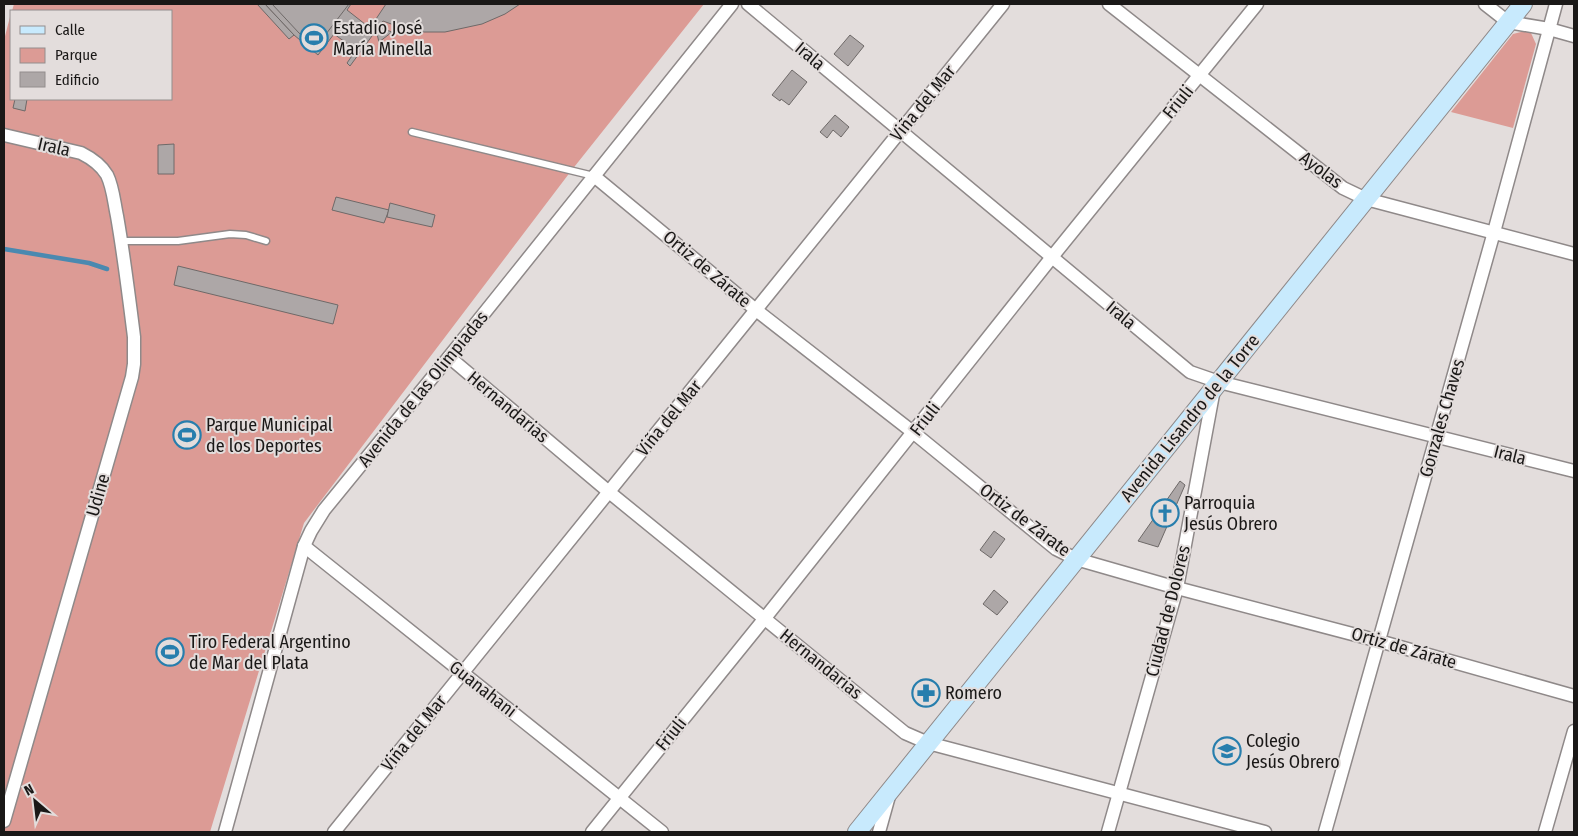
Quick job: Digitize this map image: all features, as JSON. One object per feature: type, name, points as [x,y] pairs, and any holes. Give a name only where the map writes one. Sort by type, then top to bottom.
[{"type":"street","name":"Avenida de las Olimpiadas","points":[[225,832],[304,546],[324,510],[732,4]]},
{"type":"street","name":"Irala","points":[[748,4],[1190,372],[1217,384],[1437,436],[1574,471]]},
{"type":"street","name":"Viña del Mar","points":[[334,832],[1003,4]]},
{"type":"street","name":"Ayolas","points":[[1108,4],[1343,188],[1366,199],[1574,254]]},
{"type":"street","name":"Friuli","points":[[592,832],[1257,4]]},
{"type":"street","points":[[1485,4],[1508,22],[1549,29],[1574,36]]},
{"type":"street","name":"Avenida Lisandro de la Torre","points":[[857,832],[1523,4]]},
{"type":"street","name":"Gonzales Chaves","points":[[1325,832],[1494,232],[1556,4]]},
{"type":"street","name":"Irala","points":[[4,135],[81,153],[100,166]]},
{"type":"street","name":"Udine","points":[[4,821],[132,377],[134,337],[122,241],[111,186],[100,166]]},
{"type":"street","name":"Ortiz de Zárate","points":[[594,176],[756,310],[914,433],[1056,549],[1076,559],[1177,588],[1379,641],[1574,696]]},
{"type":"street","name":"Hernandarias","points":[[449,357],[609,492],[905,733],[928,743],[1265,832]]},
{"type":"street","name":"Ciudad de Dolores","points":[[1108,832],[1177,588],[1217,384]]},
{"type":"street","name":"Guanahani","points":[[304,546],[662,832]]},
{"type":"street","points":[[1545,832],[1574,731]]},
{"type":"street","points":[[879,832],[890,790]]},
{"type":"lane","points":[[412,132],[594,176]]},
{"type":"lane","points":[[122,241],[178,241],[230,234],[246,235],[266,241]]},
{"type":"green space","name":"Parque Municipal de los Deportes","points":[[14,4],[704,4],[571,171],[304,523],[210,832],[4,832],[4,40],[10,17],[10,100],[172,100],[172,10],[12,10]]},
{"type":"green space","points":[[1525,31],[1531,33],[1536,44],[1513,128],[1451,112],[1513,34]]},
{"type":"building","points":[[257,4],[265,4],[294,35],[289,39]]},
{"type":"building","name":"Estadio José María Minella","points":[[265,4],[351,4],[347,10],[370,28],[386,4],[520,4],[505,14],[482,24],[445,32],[421,32],[405,29],[383,21],[350,66],[347,63],[356,50],[334,34],[318,55],[294,35]]},
{"type":"building","points":[[272,4],[349,4],[316,47],[299,33]]},
{"type":"building","points":[[375,26],[392,32],[379,42]]},
{"type":"building","points":[[850,35],[864,46],[848,66],[834,54]]},
{"type":"building","points":[[792,70],[807,82],[789,105],[772,95]]},
{"type":"building","points":[[15,100],[27,100],[25,111],[13,108]]},
{"type":"building","points":[[835,115],[849,127],[841,137],[833,130],[827,138],[820,132]]},
{"type":"building","points":[[174,144],[174,174],[158,174],[158,145]]},
{"type":"building","points":[[336,197],[389,210],[384,223],[332,210]]},
{"type":"building","points":[[390,203],[435,215],[432,227],[387,217]]},
{"type":"building","points":[[178,266],[338,305],[333,324],[174,285]]},
{"type":"building","name":"Parroquia Jesús Obrero","points":[[1180,481],[1185,485],[1158,547],[1138,541]]},
{"type":"building","points":[[994,531],[1005,539],[991,558],[980,550]]},
{"type":"building","points":[[994,590],[1008,602],[997,615],[983,604]]},
{"type":"waterway","points":[[4,249],[89,263],[107,269]]},
{"type":"place","name":"Estadio José María Minella","points":[[314,38]]},
{"type":"place","name":"Parque Municipal de los Deportes","points":[[187,435]]},
{"type":"place","name":"Parroquia Jesús Obrero","points":[[1165,513]]},
{"type":"place","name":"Tiro Federal Argentino de Mar del Plata","points":[[170,652]]},
{"type":"place","name":"Romero","points":[[926,693]]},
{"type":"place","name":"Colegio Jesús Obrero","points":[[1227,751]]}]
